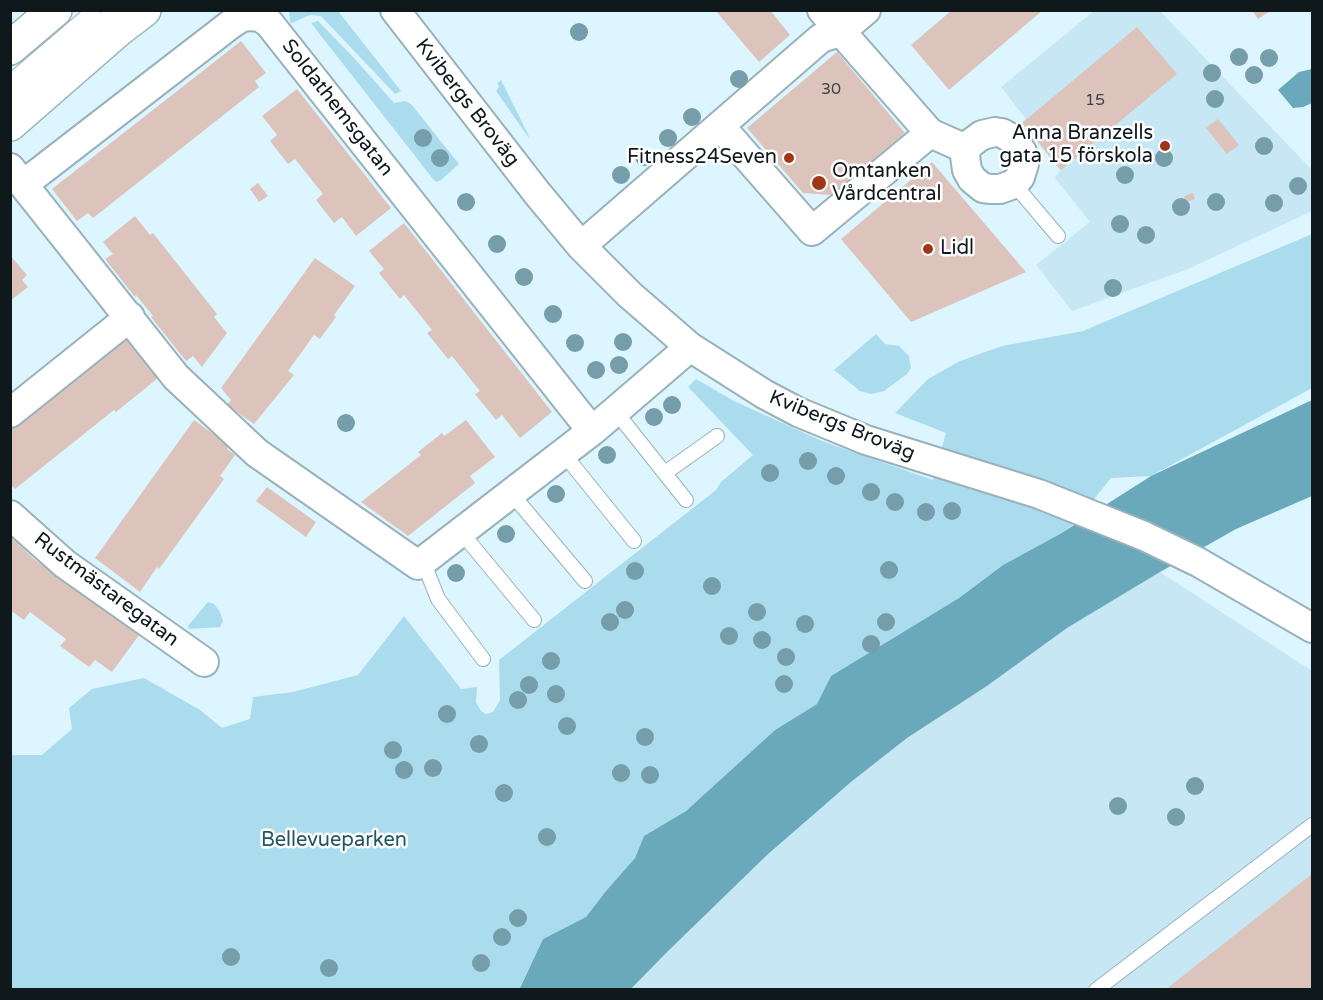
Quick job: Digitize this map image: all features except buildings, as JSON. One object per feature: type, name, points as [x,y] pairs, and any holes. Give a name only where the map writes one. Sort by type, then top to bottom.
[{"type":"street","points":[[10,48],[55,10]]},
{"type":"street","points":[[10,123],[144,10]]},
{"type":"street","name":"Kvibergs Broväg","points":[[395,10],[581,246],[637,302],[690,347],[764,394],[807,415],[866,440],[1039,494],[1144,536],[1198,562],[1303,622]]},
{"type":"street","points":[[581,246],[821,38],[831,21],[866,10]]},
{"type":"street","name":"Soldathemsgatan","points":[[423,561],[418,565],[257,453],[176,377],[18,176],[231,24],[242,17],[251,15],[260,17],[269,23],[592,431]]},
{"type":"street","points":[[831,21],[930,133],[966,149]]},
{"type":"street","points":[[720,126],[812,231],[930,133]]},
{"type":"street","points":[[988,133],[1002,133],[1014,140],[1022,152],[1024,164],[1020,177],[1014,184],[1000,189],[991,189],[978,184],[967,170],[966,149],[976,139],[988,133]]},
{"type":"street","points":[[10,413],[130,317]]},
{"type":"street","points":[[423,561],[616,412],[690,347]]},
{"type":"street","name":"Rustmästaregatan","points":[[10,515],[65,564],[204,662]]},
{"type":"lane","points":[[10,81],[94,10]]},
{"type":"lane","points":[[10,99],[115,10]]},
{"type":"lane","points":[[1014,184],[1058,236]]},
{"type":"lane","points":[[616,412],[686,500]]},
{"type":"lane","points":[[665,473],[717,436]]},
{"type":"lane","points":[[563,453],[634,541]]},
{"type":"lane","points":[[511,494],[585,581]]},
{"type":"lane","points":[[461,532],[534,620]]},
{"type":"lane","points":[[423,561],[438,599],[483,659]]},
{"type":"lane","points":[[1096,990],[1312,825]]},
{"type":"shaded area","name":"Anna Branzells gata 15 förskola","points":[[1094,11],[1160,11],[1312,170],[1312,211],[1188,269],[1072,311],[1036,265],[1090,222],[1055,178],[1060,170],[1022,123],[1026,119],[1001,87]]},
{"type":"shaded area","points":[[1312,69],[1312,103],[1293,108],[1278,90],[1299,72]]},
{"type":"shaded area","points":[[1312,400],[1312,496],[1236,529],[1160,572],[1067,628],[987,686],[907,738],[851,782],[767,855],[631,989],[519,990],[543,939],[586,917],[635,858],[644,836],[686,811],[775,730],[817,704],[831,676],[959,598],[1003,565],[1060,534],[1151,476]]},
{"type":"shaded area","points":[[1160,572],[1312,671],[1312,989],[631,990],[664,954],[767,855],[851,782],[907,738],[987,686],[1067,628]]},
{"type":"green space","points":[[289,11],[338,11],[401,91],[395,94],[321,16],[310,15],[292,23]]},
{"type":"green space","points":[[318,21],[394,103],[405,101],[411,104],[459,164],[441,180],[436,182],[433,179],[311,23]]},
{"type":"green space","points":[[501,80],[529,138],[496,91],[499,87],[497,83]]},
{"type":"green space","name":"Bellevueparken","points":[[1312,234],[1312,388],[1151,476],[1111,478],[1074,524],[1060,534],[1003,565],[959,598],[831,676],[817,704],[775,730],[686,811],[644,836],[635,858],[586,917],[543,939],[519,989],[11,990],[11,755],[42,755],[72,729],[69,708],[92,689],[144,678],[200,710],[222,728],[250,719],[253,697],[293,692],[358,675],[404,616],[461,689],[477,687],[476,702],[481,711],[486,714],[493,712],[500,700],[499,660],[716,490],[721,482],[753,455],[688,387],[696,379],[734,401],[822,441],[933,480],[946,433],[895,413],[928,379],[960,361],[1002,346],[1083,331]]},
{"type":"green space","points":[[876,334],[885,344],[899,346],[909,356],[911,368],[907,374],[884,391],[871,394],[860,391],[834,370]]},
{"type":"green space","points":[[208,602],[214,604],[220,612],[223,621],[220,627],[189,629],[188,626]]},
{"type":"place","name":"Anna Branzells gata 15 förskola","points":[[1165,146]]},
{"type":"place","name":"Fitness24Seven","points":[[789,158]]},
{"type":"place","name":"Omtanken Vårdcentral","points":[[819,183]]},
{"type":"place","name":"Lidl","points":[[928,249]]}]
